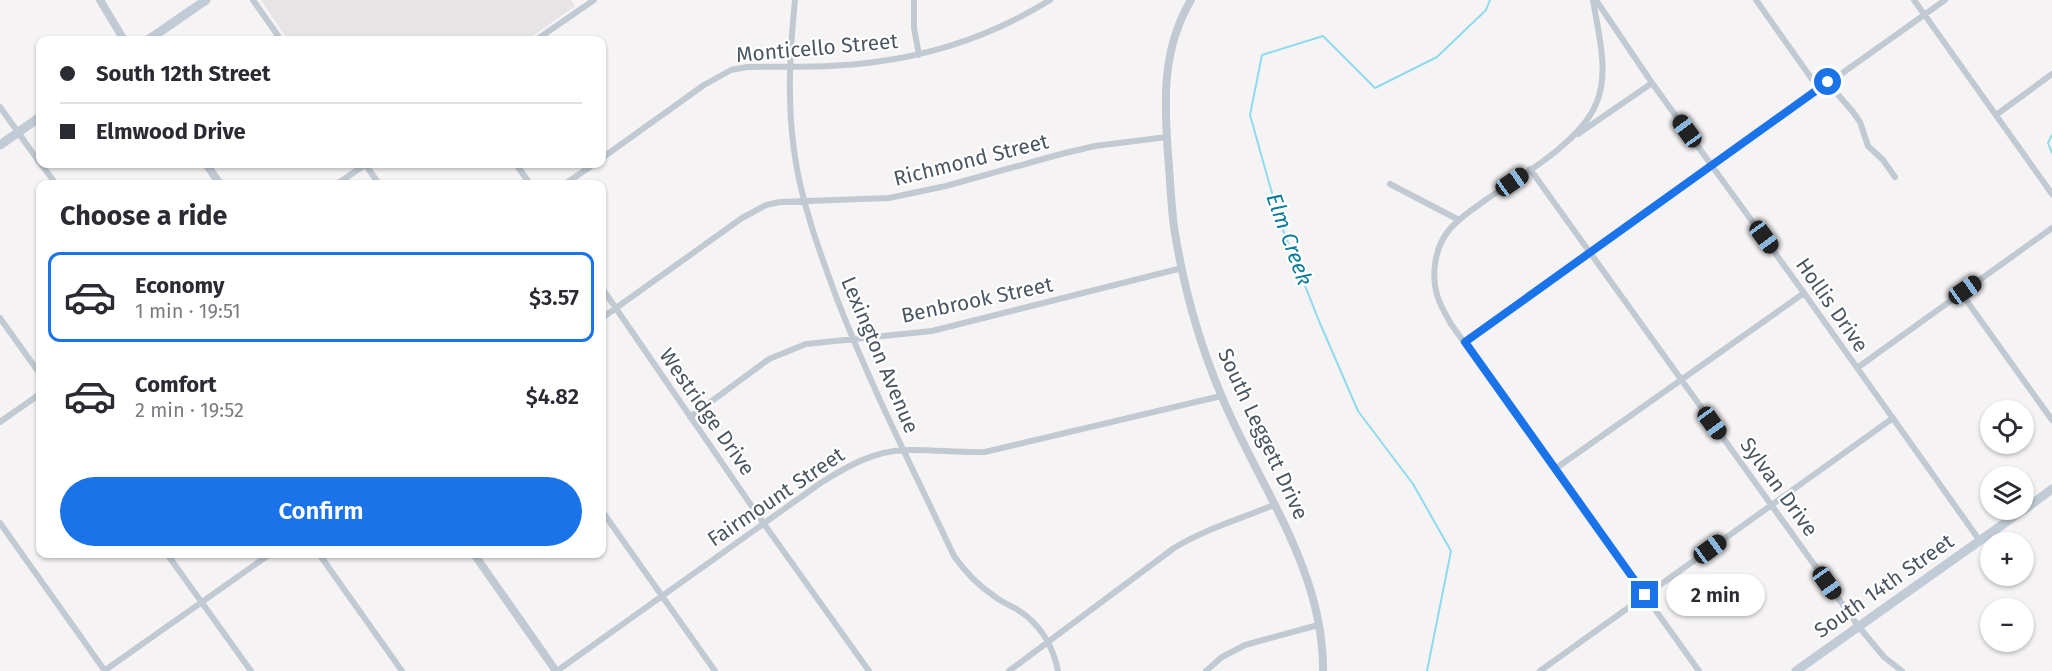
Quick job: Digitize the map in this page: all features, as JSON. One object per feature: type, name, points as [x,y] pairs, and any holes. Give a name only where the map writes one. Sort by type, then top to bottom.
[{"type":"main road","points":[[154,36],[206,0]]},
{"type":"main road","points":[[0,145],[36,120]]},
{"type":"main road","name":"South 14th Street","points":[[2034,502],[2052,489]]},
{"type":"main road","name":"South 14th Street","points":[[1992,532],[2009,520]]},
{"type":"main road","name":"South 14th Street","points":[[1796,671],[1980,541]]},
{"type":"street","points":[[100,0],[122,36]]},
{"type":"street","points":[[253,0],[278,36]]},
{"type":"street","points":[[543,36],[594,0]]},
{"type":"street","name":"Lexington Avenue","points":[[795,0],[790,66],[790,112],[794,152],[821,257],[853,339],[954,556],[971,578],[994,597],[1019,611],[1041,631],[1049,643],[1058,671]]},
{"type":"street","points":[[914,0],[914,28],[919,55]]},
{"type":"street","name":"Monticello Street","points":[[606,155],[704,85],[731,70],[747,67],[873,63],[919,55],[970,39],[1034,10],[1050,0]]},
{"type":"street","name":"South Leggett Drive","points":[[1191,0],[1170,53],[1165,80],[1174,224],[1182,268],[1203,346],[1221,396],[1304,569],[1318,625],[1323,671]]},
{"type":"street","points":[[1568,141],[1587,120],[1597,103],[1600,88],[1602,70],[1594,0]]},
{"type":"street","name":"Hollis Drive","points":[[1594,0],[1980,541]]},
{"type":"street","points":[[1756,0],[1819,89]]},
{"type":"street","points":[[1914,0],[2052,194]]},
{"type":"street","points":[[1465,342],[1945,0]]},
{"type":"street","points":[[1996,115],[2052,74]]},
{"type":"street","points":[[1828,82],[1860,122],[1868,146],[1883,160],[1895,177]]},
{"type":"street","points":[[1652,83],[1459,220],[1448,231],[1438,250],[1434,279],[1437,296],[1451,324],[1699,671]]},
{"type":"street","points":[[0,107],[36,156]]},
{"type":"street","name":"Richmond Street","points":[[606,315],[752,211],[766,205],[888,198],[946,186],[1072,151],[1167,137]]},
{"type":"street","points":[[343,180],[360,168]]},
{"type":"street","points":[[571,180],[588,168]]},
{"type":"street","name":"Sylvan Drive","points":[[1530,169],[1859,627],[1884,657],[1902,671]]},
{"type":"street","points":[[1390,184],[1459,220]]},
{"type":"street","points":[[1857,368],[2052,228]]},
{"type":"street","name":"Benbrook Street","points":[[690,417],[743,377],[779,355],[806,344],[932,331],[1182,268]]},
{"type":"street","points":[[1555,469],[1804,293]]},
{"type":"street","points":[[1961,293],[2052,420]]},
{"type":"street","name":"Westridge Drive","points":[[606,294],[868,671]]},
{"type":"street","points":[[0,318],[36,368]]},
{"type":"street","name":"Fairmount Street","points":[[556,671],[852,463],[878,454],[903,450],[985,452],[1221,396]]},
{"type":"street","points":[[0,423],[36,397]]},
{"type":"street","points":[[1540,671],[1893,418]]},
{"type":"street","points":[[1010,671],[1174,548],[1190,538],[1274,505]]},
{"type":"street","points":[[606,517],[715,671]]},
{"type":"street","points":[[0,523],[104,671],[264,558]]},
{"type":"street","points":[[170,558],[251,671]]},
{"type":"street","points":[[322,558],[402,671]]},
{"type":"street","points":[[477,558],[556,671]]},
{"type":"street","points":[[1206,671],[1235,649],[1318,625]]},
{"type":"shaded area","points":[[261,0],[571,0],[575,6],[533,36],[285,36]]},
{"type":"waterway","name":"Elm Creek","points":[[1427,671],[1451,551],[1413,484],[1358,411],[1281,225],[1250,115],[1262,55],[1323,36],[1375,88],[1437,57],[1486,10],[1490,0]]},
{"type":"waterway","points":[[2052,135],[2048,143],[2052,153]]},
{"type":"route","points":[[1645,595],[1465,342],[1828,82]]}]
